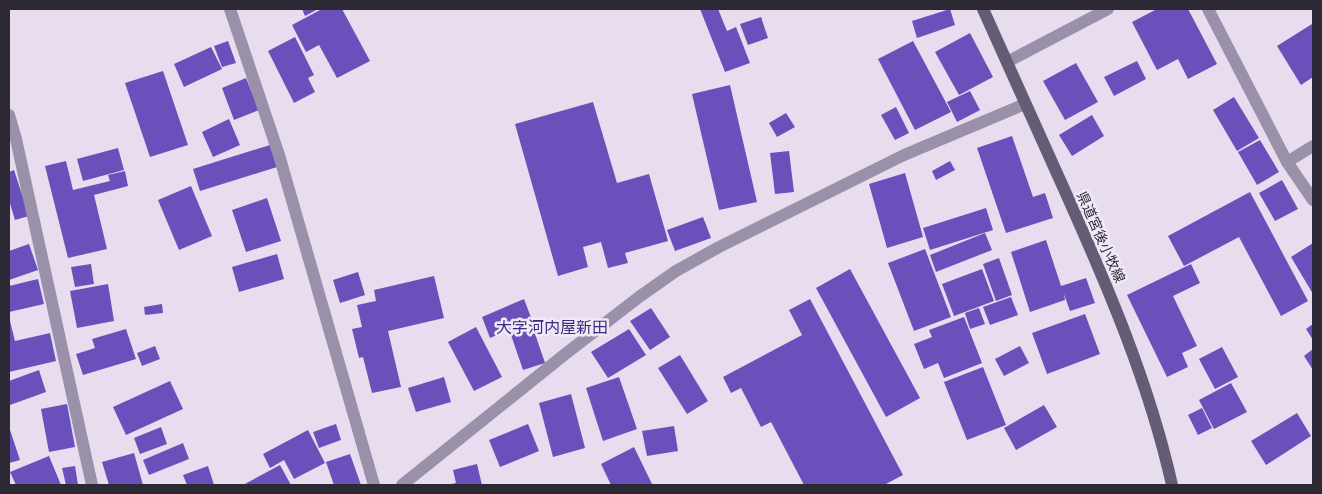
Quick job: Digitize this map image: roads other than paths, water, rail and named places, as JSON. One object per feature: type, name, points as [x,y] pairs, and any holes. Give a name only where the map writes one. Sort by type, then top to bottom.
[{"type":"main road","name":"県道宮後小牧線","points":[[983,9],[1093,254],[1113,304],[1146,392],[1172,485]]},
{"type":"street","points":[[230,9],[279,155],[374,485]]},
{"type":"street","points":[[1007,62],[1108,9]]},
{"type":"street","points":[[1208,9],[1287,162],[1313,200]]},
{"type":"street","points":[[402,485],[572,349],[676,271],[719,246],[904,155],[1025,104]]},
{"type":"street","points":[[9,115],[16,139],[92,485]]},
{"type":"street","points":[[1287,162],[1313,146]]},
{"type":"district","name":"大字河内屋新田","points":[[552,327]]}]
